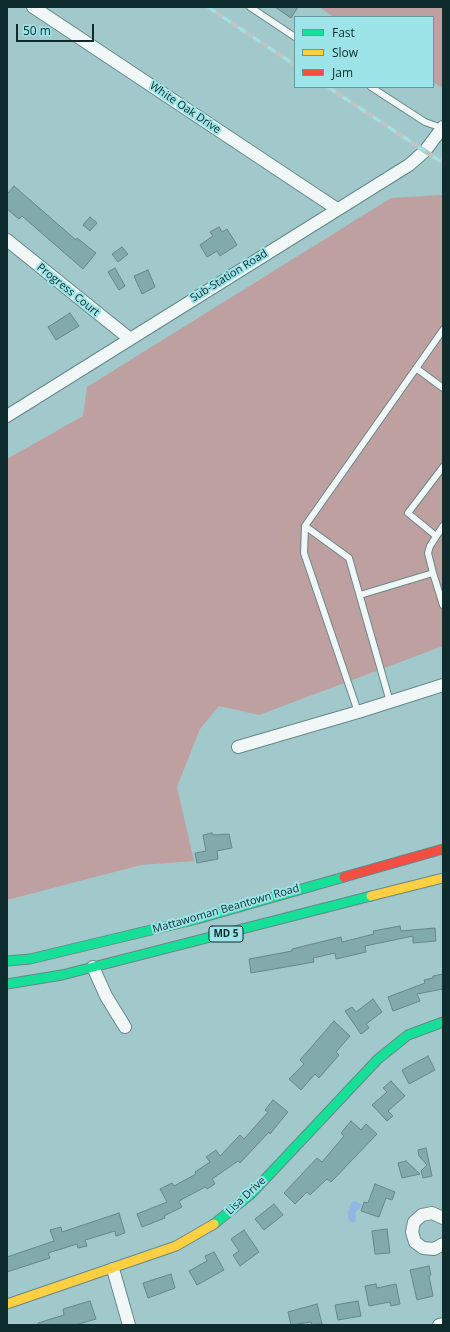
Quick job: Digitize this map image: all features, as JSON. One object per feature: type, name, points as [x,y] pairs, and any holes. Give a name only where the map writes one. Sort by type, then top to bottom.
[{"type":"main road","name":"Mattawoman Beantown Road","points":[[7,961],[30,958],[197,918],[443,849]]},
{"type":"main road","name":"Mattawoman Beantown Road","points":[[7,984],[62,975],[443,878]]},
{"type":"main road","points":[[7,970],[95,952],[109,940]]},
{"type":"main road","name":"Lisa Drive","points":[[7,1304],[113,1269],[176,1246],[197,1235],[227,1215],[251,1194],[378,1059],[408,1035],[443,1022]]},
{"type":"street","name":"White Oak Drive","points":[[33,7],[337,209]]},
{"type":"street","name":"Sub-Station Road","points":[[7,416],[415,161],[425,151],[443,127]]},
{"type":"street","name":"Progress Court","points":[[7,240],[130,339]]},
{"type":"street","points":[[238,747],[358,712],[443,685]]},
{"type":"street","points":[[93,967],[106,996],[124,1027]]},
{"type":"street","points":[[443,1218],[432,1213],[422,1215],[414,1222],[412,1232],[415,1242],[423,1248],[434,1249],[443,1244]]},
{"type":"street","points":[[113,1269],[130,1325]]},
{"type":"street","points":[[439,1325],[443,1324]]},
{"type":"lane","points":[[250,7],[294,36]]},
{"type":"lane","points":[[373,88],[425,122],[443,127]]},
{"type":"lane","points":[[358,712],[304,553],[305,526],[443,330]]},
{"type":"lane","points":[[416,368],[443,388]]},
{"type":"lane","points":[[436,536],[408,513],[443,466]]},
{"type":"lane","points":[[305,526],[349,558],[390,702]]},
{"type":"lane","points":[[443,526],[430,546],[428,553],[443,605]]},
{"type":"lane","points":[[360,596],[433,573]]},
{"type":"shaded area","points":[[319,7],[443,7],[443,89],[434,83],[434,16],[332,16]]},
{"type":"shaded area","points":[[443,196],[443,646],[259,715],[219,706],[200,729],[177,787],[194,861],[141,865],[7,900],[7,459],[83,416],[87,387],[391,198]]},
{"type":"water","points":[[355,1201],[362,1205],[355,1213],[355,1222],[351,1222],[348,1218],[348,1212],[351,1203]]},
{"type":"building","points":[[275,7],[298,7],[291,18]]},
{"type":"building","points":[[14,186],[76,240],[77,238],[96,253],[83,269],[22,216],[19,219],[7,209],[7,194]]},
{"type":"building","points":[[90,217],[97,223],[90,231],[83,225]]},
{"type":"building","points":[[219,227],[222,232],[227,229],[237,245],[220,256],[217,251],[207,257],[200,245],[213,236],[210,232]]},
{"type":"building","points":[[122,247],[128,254],[118,262],[112,254]]},
{"type":"building","points":[[115,268],[125,286],[119,290],[108,272]]},
{"type":"building","points":[[148,270],[155,287],[142,294],[134,276]]},
{"type":"building","points":[[70,313],[79,326],[56,340],[48,327]]},
{"type":"building","points":[[212,833],[213,835],[229,834],[232,848],[217,851],[218,859],[197,863],[195,853],[206,851],[203,835]]},
{"type":"building","points":[[400,926],[401,931],[435,928],[436,941],[413,943],[413,936],[365,946],[366,952],[336,959],[335,953],[313,958],[314,962],[251,973],[249,959],[292,951],[292,949],[341,937],[342,942],[374,934],[373,931]]},
{"type":"building","points":[[443,974],[443,989],[417,994],[420,1001],[393,1011],[388,997],[425,983],[424,980],[433,978],[433,976]]},
{"type":"building","points":[[373,999],[382,1012],[366,1024],[369,1028],[361,1034],[345,1011],[352,1007],[356,1012]]},
{"type":"building","points":[[334,1021],[350,1036],[336,1052],[339,1055],[319,1078],[315,1074],[301,1090],[289,1079],[304,1064],[300,1060]]},
{"type":"building","points":[[428,1056],[435,1070],[409,1084],[402,1070]]},
{"type":"building","points":[[391,1081],[405,1096],[388,1111],[393,1116],[387,1121],[372,1105],[387,1092],[383,1088]]},
{"type":"building","points":[[273,1100],[288,1112],[270,1134],[269,1132],[240,1163],[238,1161],[212,1179],[215,1184],[207,1189],[205,1187],[179,1201],[182,1207],[164,1216],[165,1218],[142,1227],[137,1214],[167,1202],[160,1189],[172,1183],[174,1186],[196,1174],[195,1172],[210,1162],[206,1157],[216,1150],[220,1156],[240,1135],[244,1139],[268,1112],[265,1110]]},
{"type":"building","points":[[351,1121],[361,1130],[366,1124],[377,1134],[331,1182],[327,1179],[310,1195],[307,1192],[295,1204],[284,1193],[317,1158],[322,1162],[344,1136],[341,1133]]},
{"type":"building","points":[[426,1148],[432,1176],[423,1178],[421,1171],[427,1165],[419,1156],[418,1150]]},
{"type":"building","points":[[406,1161],[420,1174],[402,1178],[398,1163]]},
{"type":"building","points":[[375,1184],[395,1192],[392,1200],[386,1198],[379,1217],[361,1211],[364,1202],[368,1203]]},
{"type":"building","points":[[274,1204],[283,1215],[264,1230],[255,1219]]},
{"type":"building","points":[[119,1213],[125,1233],[116,1236],[115,1231],[85,1240],[87,1246],[78,1248],[77,1244],[48,1253],[50,1258],[7,1272],[7,1257],[54,1241],[50,1230],[61,1227],[62,1232]]},
{"type":"building","points":[[387,1229],[390,1253],[375,1254],[372,1231]]},
{"type":"building","points":[[244,1230],[259,1252],[240,1266],[233,1255],[239,1251],[231,1239]]},
{"type":"building","points":[[214,1252],[224,1270],[197,1285],[189,1271],[207,1261],[205,1256]]},
{"type":"building","points":[[429,1266],[431,1275],[429,1276],[433,1296],[417,1300],[410,1270]]},
{"type":"building","points":[[171,1274],[175,1288],[148,1298],[143,1283]]},
{"type":"building","points":[[376,1284],[377,1288],[396,1284],[400,1304],[391,1306],[390,1302],[369,1306],[365,1286]]},
{"type":"building","points":[[90,1301],[96,1319],[76,1325],[38,1325],[38,1323],[64,1315],[63,1309]]},
{"type":"building","points":[[358,1301],[361,1316],[338,1320],[335,1305]]},
{"type":"building","points":[[317,1304],[322,1324],[312,1325],[311,1322],[291,1325],[288,1312]]},
{"type":"railway","points":[[208,7],[294,64]]},
{"type":"railway","points":[[330,88],[443,163]]},
{"type":"traffic: fast","points":[[7,961],[30,959],[197,919],[344,877]]},
{"type":"traffic: fast","points":[[7,984],[62,975],[371,896]]},
{"type":"traffic: fast","points":[[214,1224],[251,1194],[378,1059],[408,1035],[443,1022]]},
{"type":"traffic: slow","points":[[371,896],[443,878]]},
{"type":"traffic: slow","points":[[7,1304],[176,1246],[214,1224]]},
{"type":"traffic: jam","points":[[344,877],[443,849]]}]
